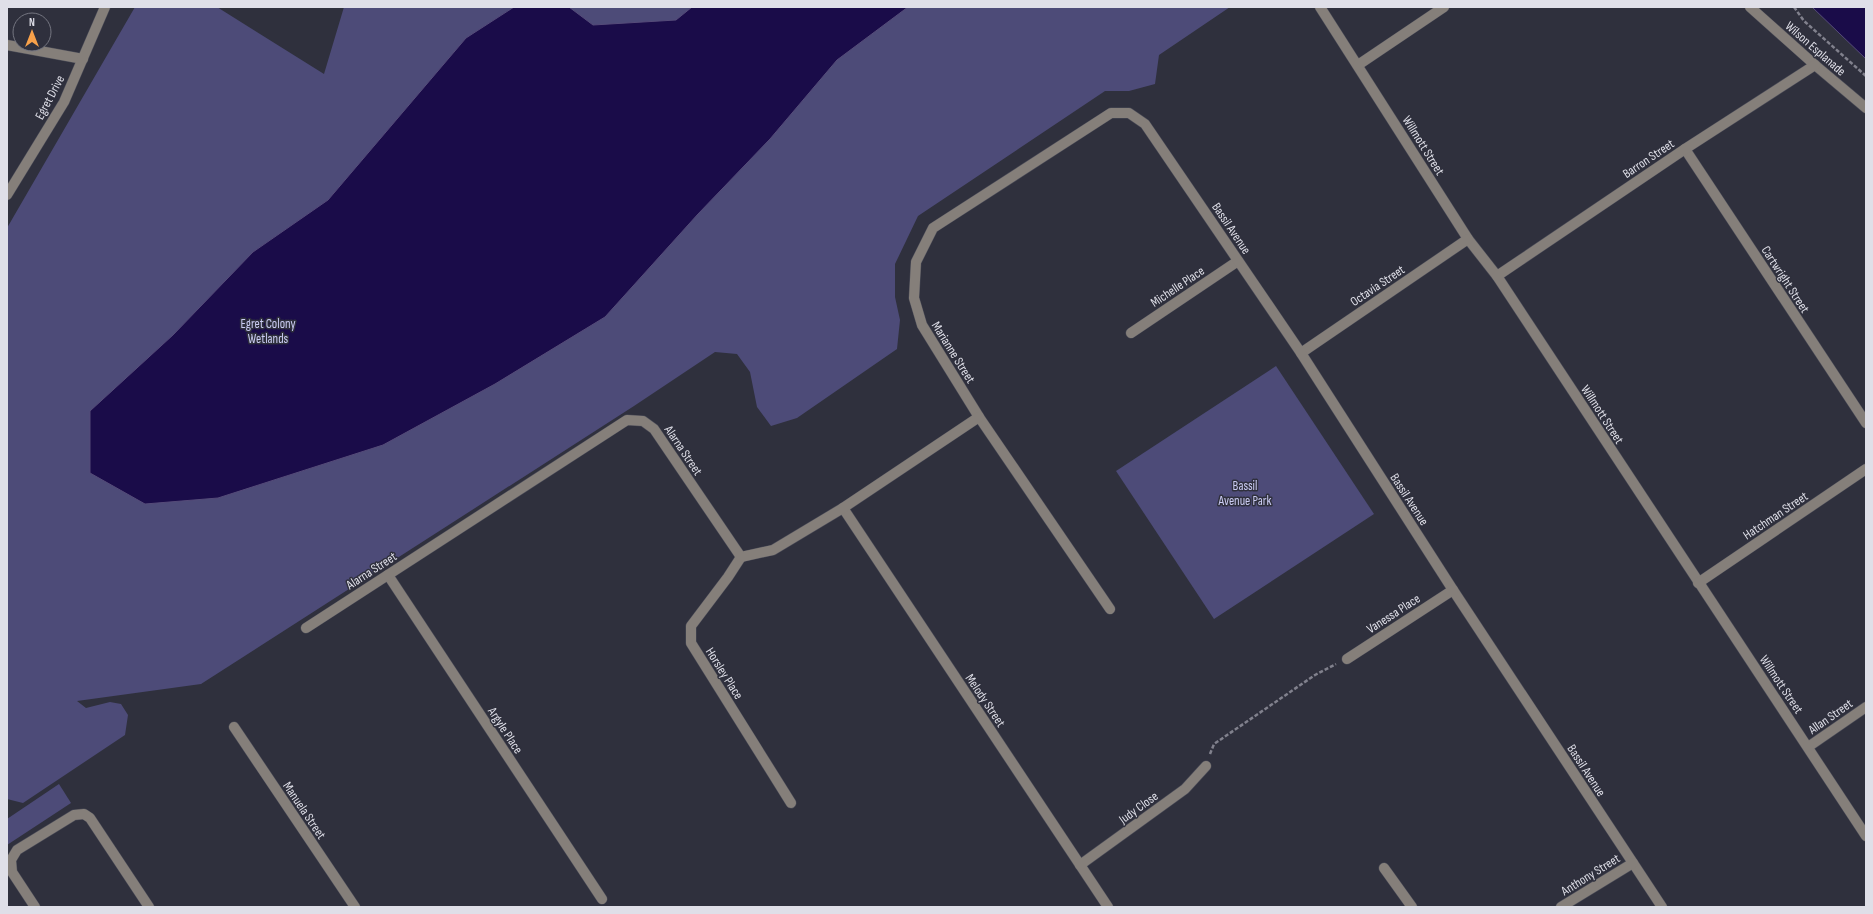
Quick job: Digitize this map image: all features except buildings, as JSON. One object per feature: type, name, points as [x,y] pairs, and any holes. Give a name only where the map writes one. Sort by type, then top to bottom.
[{"type":"street","name":"Egret Drive","points":[[7,195],[64,102],[105,7]]},
{"type":"street","name":"Willmott Street","points":[[1320,7],[1468,239],[1497,276],[1866,836]]},
{"type":"street","points":[[1358,65],[1444,7]]},
{"type":"street","name":"Wilson Esplanade","points":[[1750,7],[1866,108]]},
{"type":"street","points":[[7,45],[83,59]]},
{"type":"street","name":"Barron Street","points":[[1497,276],[1685,149],[1815,65]]},
{"type":"street","name":"Marianne Street","points":[[1110,609],[979,417],[922,325],[914,298],[916,262],[933,228],[1111,113],[1129,113]]},
{"type":"street","name":"Bassil Avenue","points":[[1129,113],[1145,124],[1301,352],[1453,590],[1662,907]]},
{"type":"street","name":"Cartwright Street","points":[[1685,149],[1866,423]]},
{"type":"street","name":"Octavia Street","points":[[1301,352],[1468,239]]},
{"type":"street","name":"Michelle Place","points":[[1131,333],[1238,261]]},
{"type":"street","points":[[741,557],[773,550],[843,508],[979,417]]},
{"type":"street","name":"Alarna Street","points":[[306,628],[628,420],[643,421],[654,429],[741,557]]},
{"type":"street","name":"Hatchman Street","points":[[1698,583],[1866,469]]},
{"type":"street","name":"Melody Street","points":[[843,508],[1108,907]]},
{"type":"street","name":"Horsley Place","points":[[741,557],[692,626],[692,643],[791,803]]},
{"type":"street","name":"Argyle Place","points":[[388,575],[602,899]]},
{"type":"street","name":"Vanessa Place","points":[[1347,659],[1453,590]]},
{"type":"street","name":"Allan Street","points":[[1808,747],[1866,707]]},
{"type":"street","name":"Manuela Street","points":[[234,727],[355,907]]},
{"type":"street","name":"Judy Close","points":[[1080,865],[1185,789],[1206,766]]},
{"type":"street","points":[[35,907],[12,872],[11,860],[17,850],[74,815],[84,814],[90,818],[149,907]]},
{"type":"street","name":"Anthony Street","points":[[1561,907],[1633,863]]},
{"type":"street","points":[[1384,868],[1412,907]]},
{"type":"path","points":[[1794,7],[1804,21],[1866,76]]},
{"type":"path","points":[[1206,766],[1214,744],[1315,675],[1347,659]]},
{"type":"green space","name":"Egret Colony Wetlands","points":[[135,7],[217,7],[324,74],[344,7],[1230,7],[1159,55],[1155,84],[1129,91],[1105,91],[918,216],[895,264],[895,297],[900,320],[897,349],[797,418],[771,426],[757,407],[750,372],[737,354],[715,352],[634,406],[201,684],[77,701],[86,708],[110,702],[121,704],[128,715],[125,735],[23,803],[7,799],[7,228]]},
{"type":"green space","name":"Bassil Avenue Park","points":[[1276,366],[1374,514],[1214,619],[1116,471]]},
{"type":"green space","points":[[59,784],[71,803],[7,845],[7,819]]},
{"type":"shaded area","points":[[514,7],[569,7],[593,25],[676,20],[692,7],[908,7],[837,60],[770,139],[698,214],[605,317],[495,384],[383,445],[218,498],[145,504],[90,473],[90,411],[173,335],[253,252],[328,200],[466,38]]},
{"type":"shaded area","points":[[1812,7],[1866,7],[1866,59]]}]
